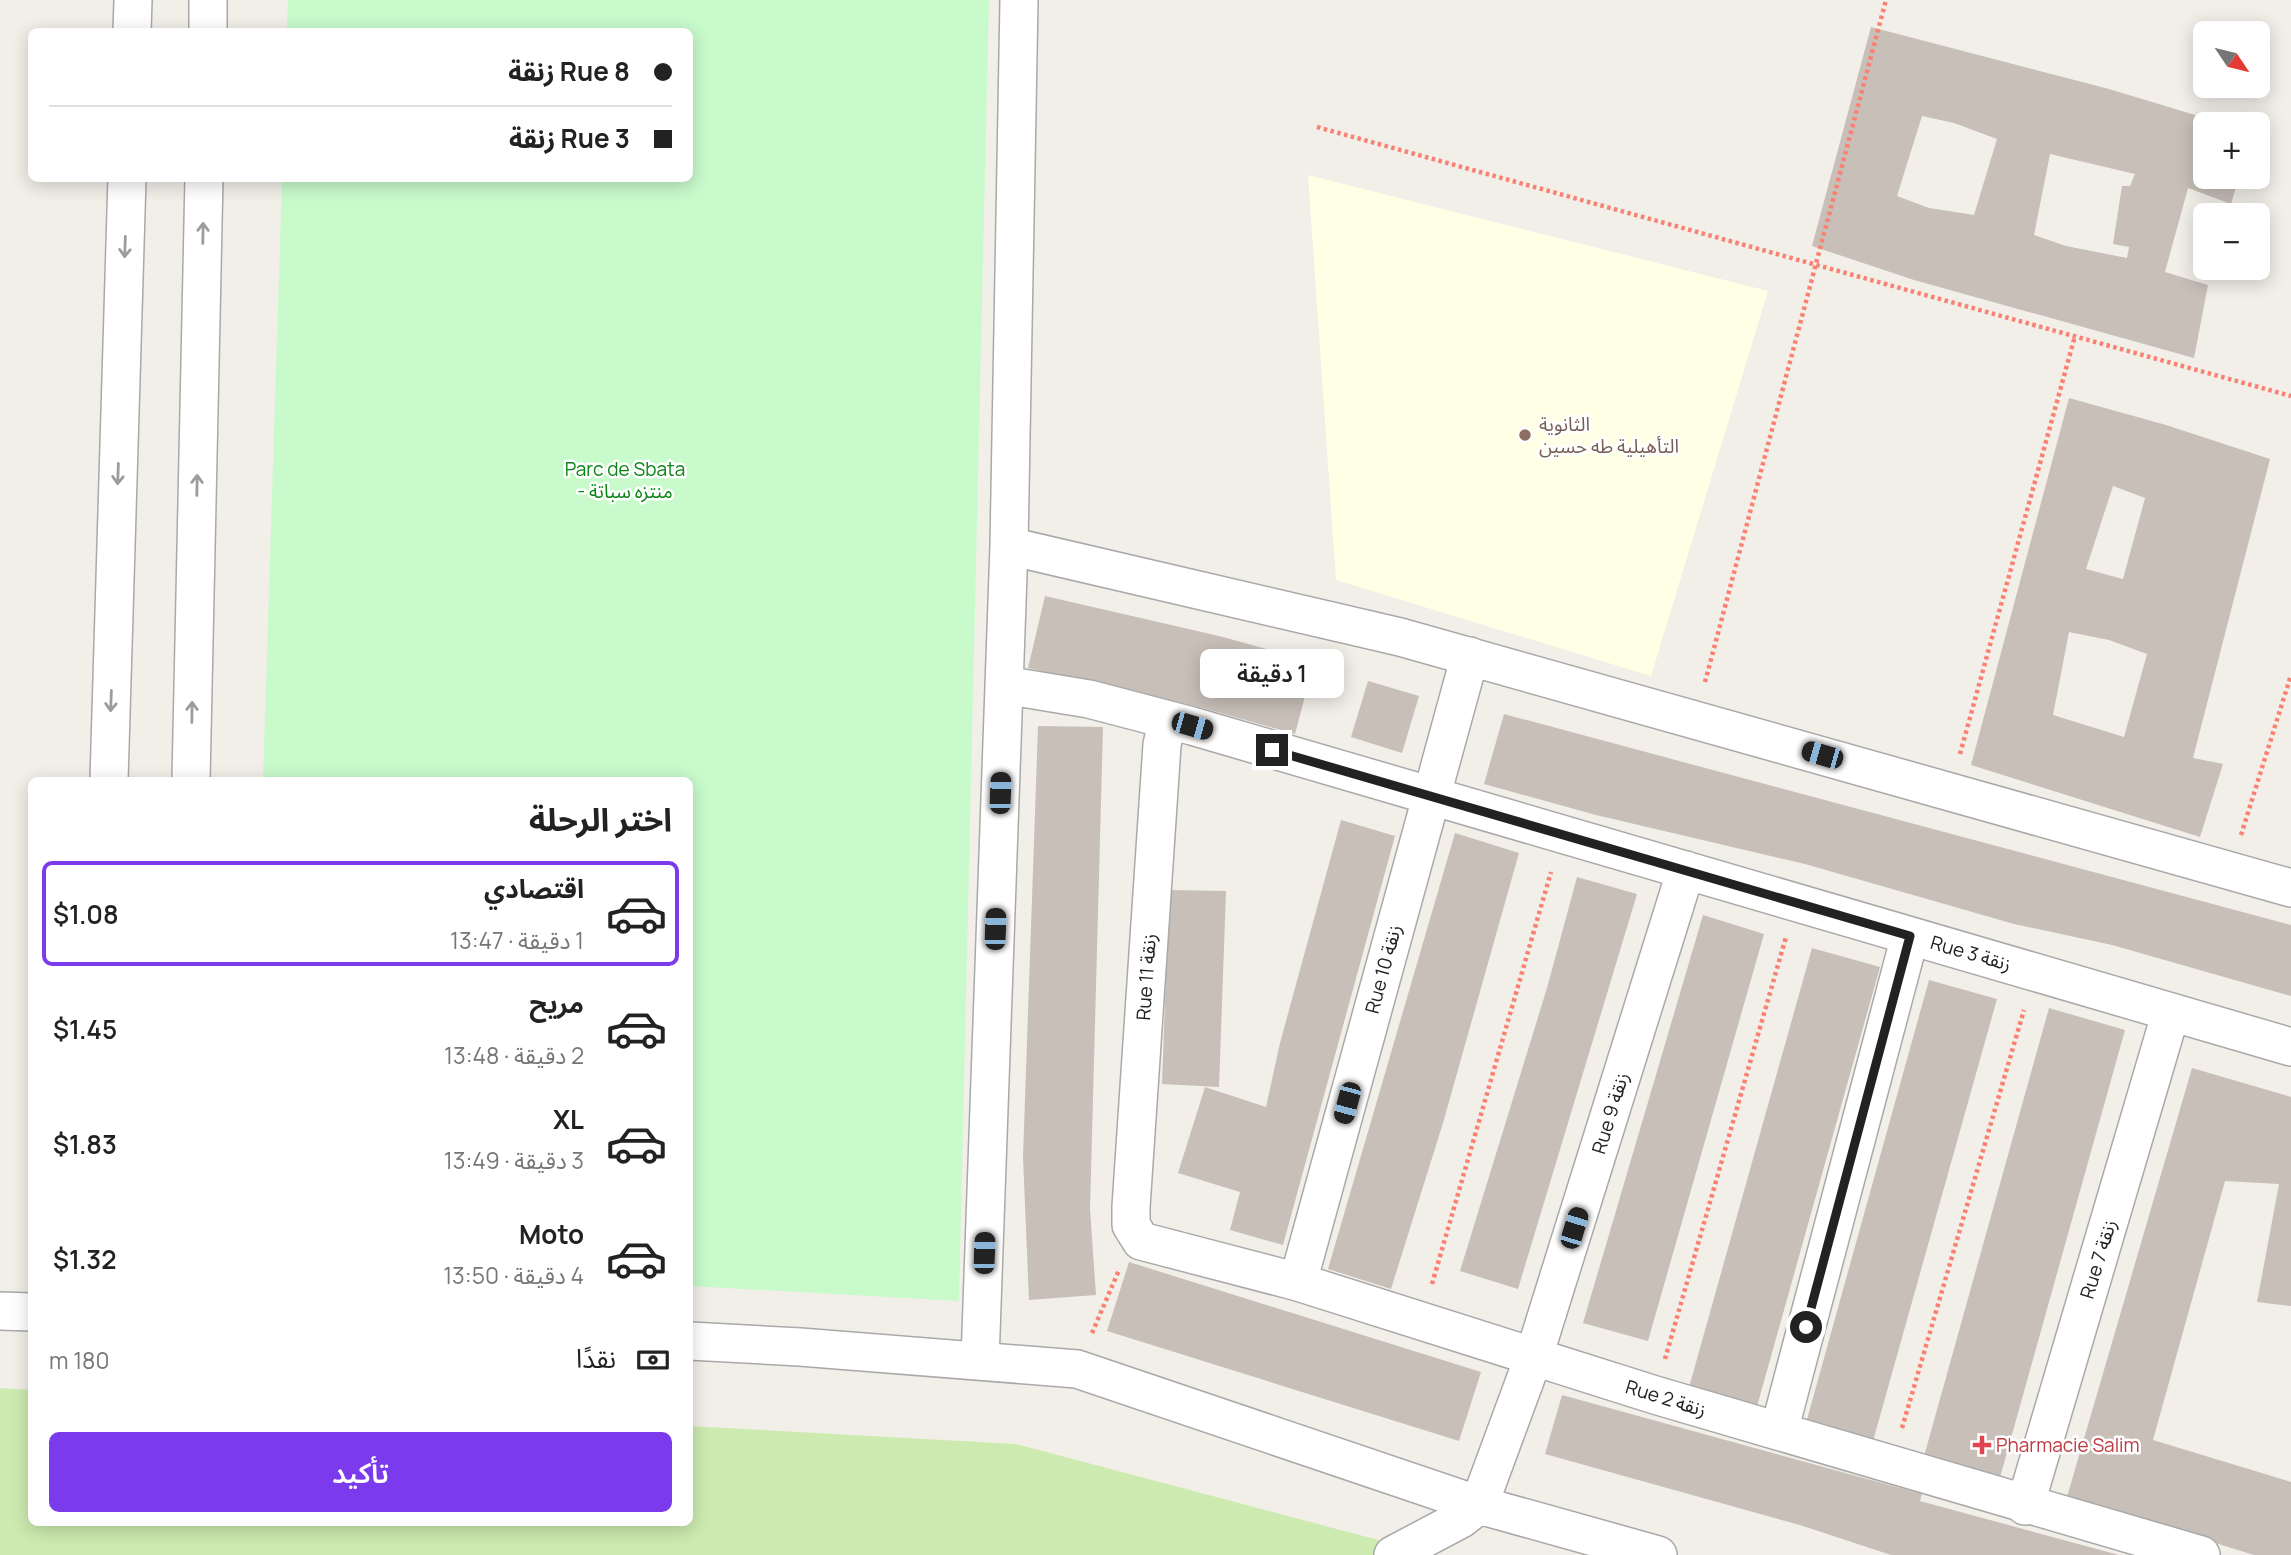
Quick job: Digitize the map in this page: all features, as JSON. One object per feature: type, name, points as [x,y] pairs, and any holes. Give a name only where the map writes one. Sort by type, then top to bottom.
[{"type":"street","points":[[132,28],[133,0]]},
{"type":"street","points":[[208,0],[208,28]]},
{"type":"street","points":[[980,1361],[1009,546],[1019,0]]},
{"type":"street","points":[[108,777],[127,182]]},
{"type":"street","points":[[191,777],[204,182]]},
{"type":"street","points":[[1009,546],[1400,637],[2291,888]]},
{"type":"street","name":"Rue 10 زنقة","points":[[1298,1282],[1470,656]]},
{"type":"street","name":"Rue 3 زنقة","points":[[1004,685],[1089,699],[2291,1047]]},
{"type":"street","name":"Rue 11 زنقة","points":[[1134,1234],[1131,1207],[1162,745],[1167,721]]},
{"type":"street","name":"Rue 9 زنقة","points":[[1479,1505],[1534,1356],[1686,870]]},
{"type":"street","points":[[1779,1431],[1910,936]]},
{"type":"street","name":"Rue 7 زنقة","points":[[2025,1506],[2171,1012]]},
{"type":"street","name":"Rue 2 زنقة","points":[[1134,1234],[1147,1244],[1298,1282],[1421,1324],[1534,1356],[1655,1395],[2025,1506],[2201,1555]]},
{"type":"street","points":[[0,1311],[28,1312]]},
{"type":"street","points":[[693,1341],[1077,1370],[1479,1505],[1658,1555]]},
{"type":"street","points":[[1392,1555],[1461,1519],[1479,1505]]},
{"type":"path","points":[[1695,720],[1886,0]]},
{"type":"path","points":[[1317,127],[2291,396]]},
{"type":"path","points":[[1949,791],[2075,336]]},
{"type":"path","points":[[2230,871],[2291,676]]},
{"type":"path","points":[[1421,1324],[1561,834]]},
{"type":"path","points":[[1655,1395],[1796,902]]},
{"type":"path","points":[[1891,1465],[2035,972]]},
{"type":"path","points":[[1077,1370],[1134,1234]]},
{"type":"shaded area","name":"الثانوية التأهيلية طه حسين","points":[[1308,175],[1768,291],[1651,676],[1336,580]]},
{"type":"green space","name":"Parc de Sbata - منتزه سباتة","points":[[288,0],[989,0],[959,1301],[693,1286],[693,777],[263,777],[282,182],[693,182],[693,28],[287,28]]},
{"type":"green space","points":[[0,1388],[28,1390],[28,1526],[693,1526],[693,1426],[1016,1444],[1435,1555],[0,1555]]},
{"type":"building","points":[[1871,27],[2109,89],[2193,114],[2193,189],[2235,189],[2231,203],[2228,203],[2188,188],[2165,272],[2208,285],[2194,358],[1914,280],[1812,246]],"holes":[[[1922,116],[1954,123],[1997,139],[1974,215],[1929,208],[1897,196]],[[2050,154],[2135,174],[2130,186],[2122,186],[2113,244],[2129,247],[2127,258],[2066,246],[2034,235]]]},
{"type":"building","points":[[2069,398],[2166,425],[2270,459],[2193,758],[2223,764],[2200,837],[1971,765]],"holes":[[[2113,486],[2145,498],[2123,579],[2086,569]],[[2069,632],[2109,640],[2147,654],[2124,737],[2053,715]]]},
{"type":"building","points":[[1045,596],[1219,636],[1314,662],[1295,734],[1203,708],[1028,668]]},
{"type":"building","points":[[1368,681],[1419,696],[1402,753],[1351,737]]},
{"type":"building","points":[[1504,714],[2291,925],[2291,996],[2112,945],[2014,924],[1805,864],[1596,815],[1484,784]]},
{"type":"building","points":[[1038,726],[1103,727],[1090,1209],[1096,1295],[1029,1300],[1023,1157]]},
{"type":"building","points":[[1341,820],[1395,836],[1283,1245],[1230,1230],[1240,1192],[1178,1173],[1205,1087],[1266,1107],[1280,1043]]},
{"type":"building","points":[[1455,833],[1519,853],[1443,1123],[1391,1289],[1328,1269]]},
{"type":"building","points":[[1577,877],[1637,894],[1518,1289],[1460,1271],[1547,988]]},
{"type":"building","points":[[1169,890],[1226,891],[1219,1087],[1162,1084]]},
{"type":"building","points":[[1703,915],[1764,934],[1648,1341],[1583,1323]]},
{"type":"building","points":[[1812,948],[1880,967],[1756,1410],[1688,1391]]},
{"type":"building","points":[[1929,980],[1997,999],[1873,1441],[1806,1423]]},
{"type":"building","points":[[2049,1008],[2125,1030],[1999,1481],[1923,1460]]},
{"type":"building","points":[[2192,1068],[2291,1097],[2291,1306],[2257,1302],[2279,1184],[2225,1181],[2153,1440],[2291,1482],[2291,1555],[2254,1555],[2067,1497]]},
{"type":"building","points":[[1129,1262],[1481,1372],[1459,1441],[1107,1331]]},
{"type":"building","points":[[1562,1395],[1922,1494],[1920,1501],[2119,1555],[1891,1555],[1803,1526],[1545,1454]]},
{"type":"place","name":"الثانوية التأهيلية طه حسين","points":[[1525,435]]},
{"type":"place","name":"Pharmacie Salim","points":[[1982,1445]]},
{"type":"route","points":[[1272,750],[1910,936],[1806,1327]]}]
